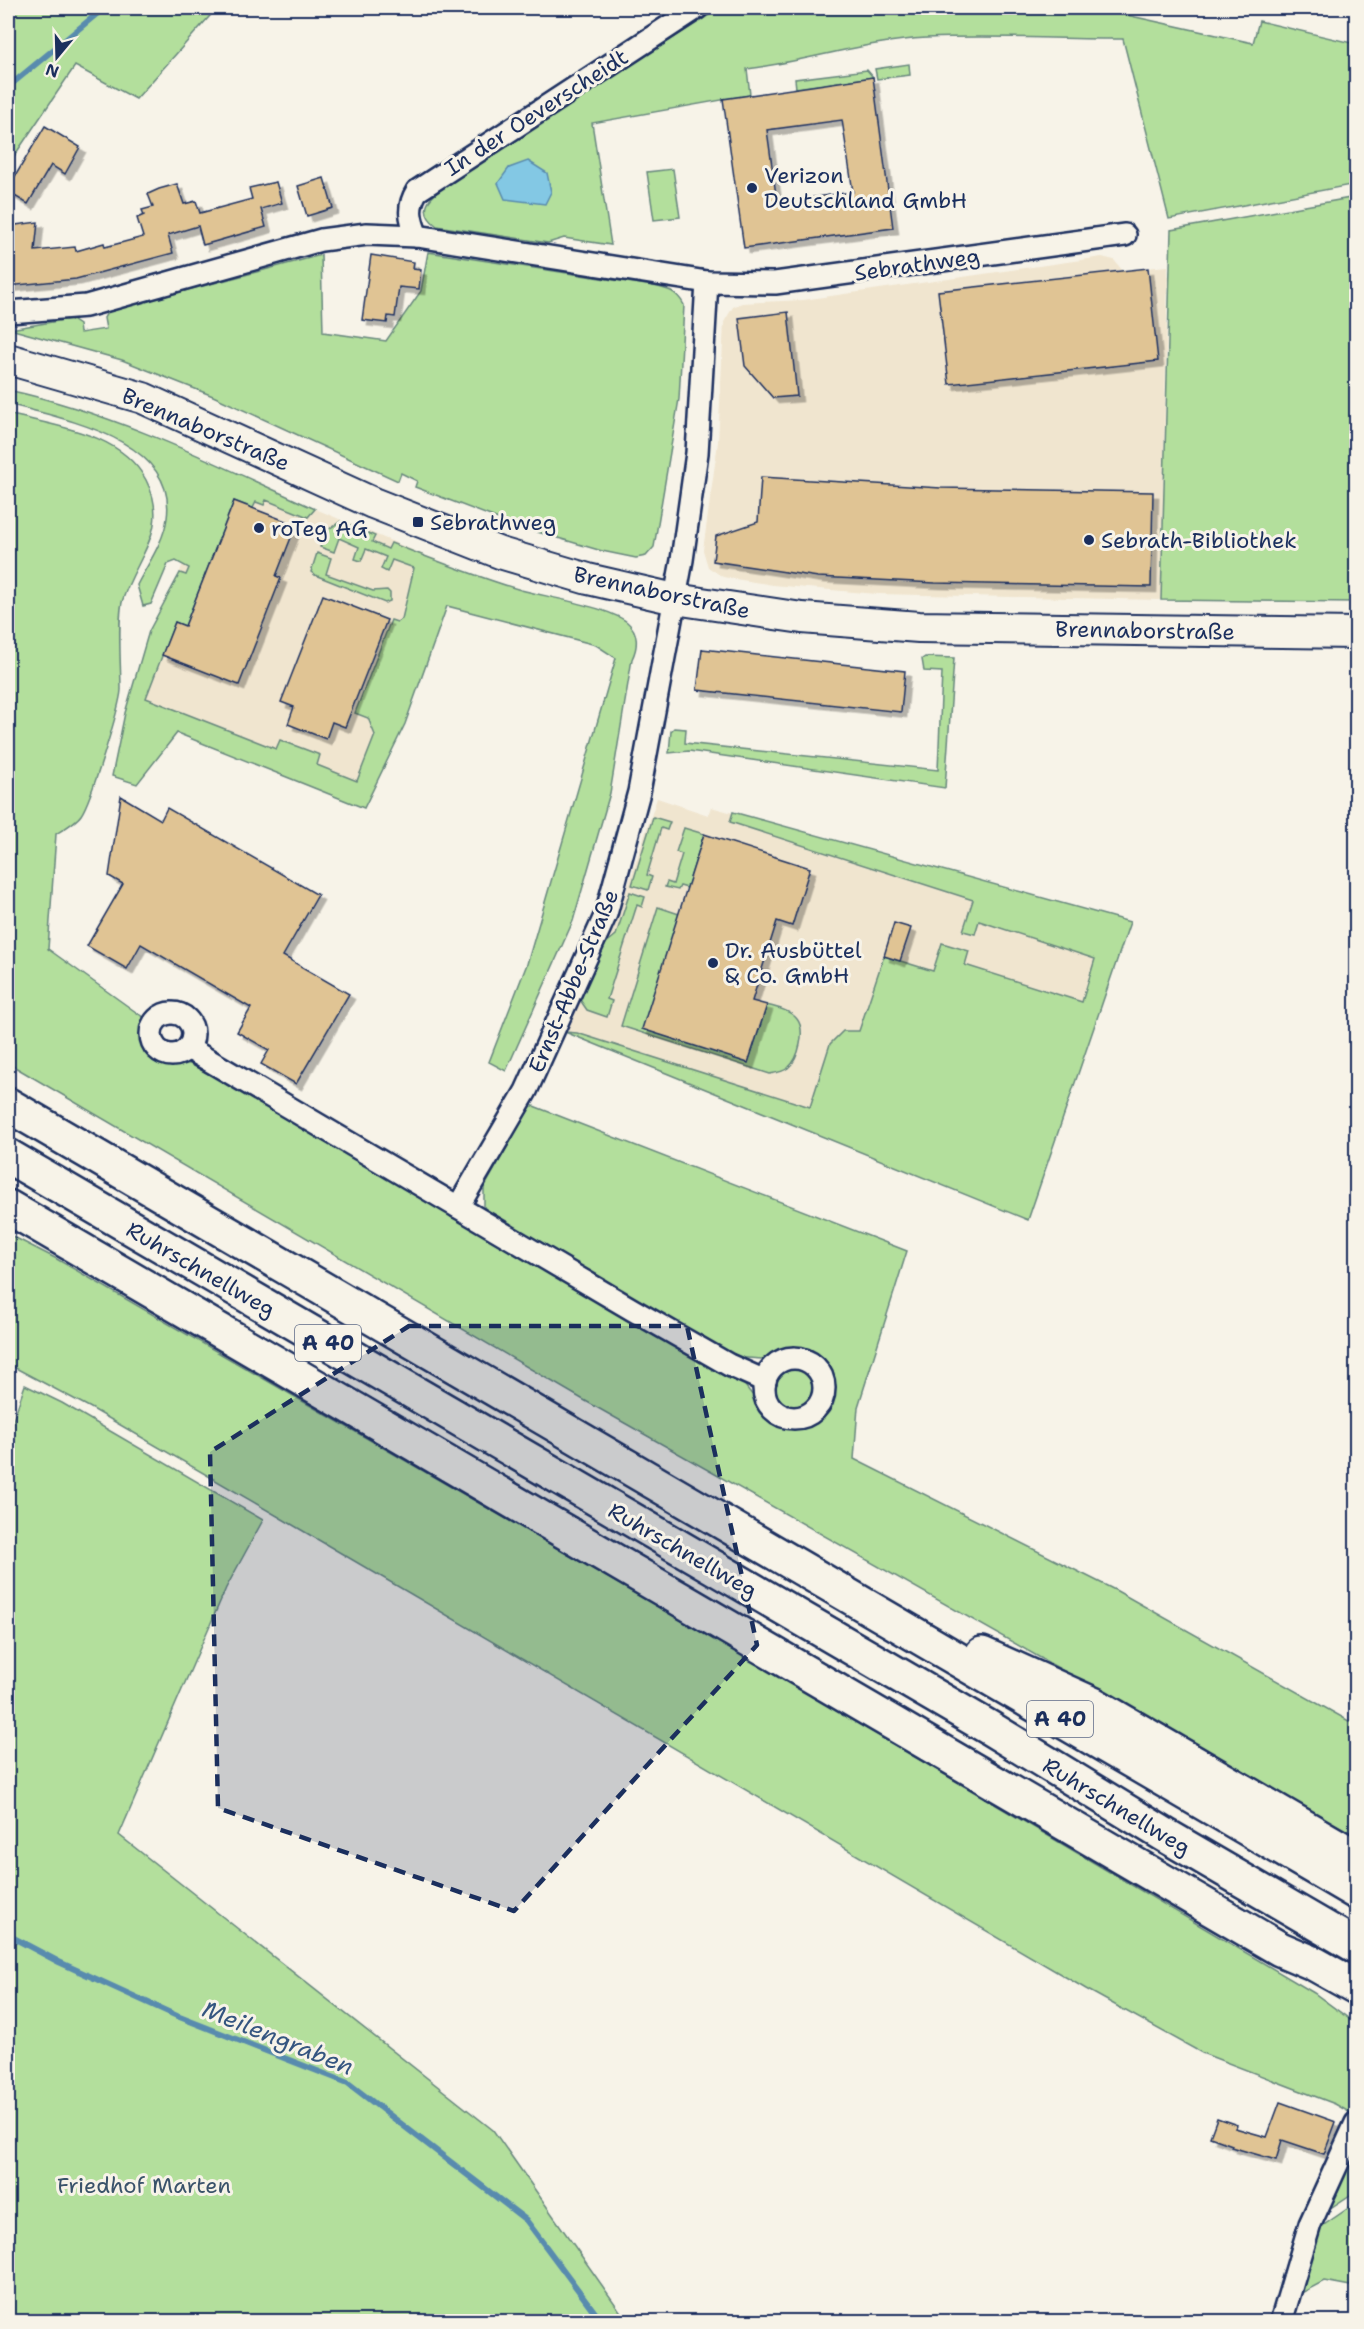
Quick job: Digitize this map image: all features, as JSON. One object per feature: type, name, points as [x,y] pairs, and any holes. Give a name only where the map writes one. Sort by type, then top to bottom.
[{"type":"highway","name":"Ruhrschnellweg","points":[[8,1105],[1356,1892]]},
{"type":"highway","name":"Ruhrschnellweg","points":[[8,1156],[988,1727],[1165,1835],[1356,1946]]},
{"type":"highway","points":[[8,1208],[1280,1949],[1313,1963],[1356,1987]]},
{"type":"highway","points":[[880,1614],[1008,1664],[1093,1704],[1356,1857]]},
{"type":"highway","points":[[1280,1949],[1296,1965],[1356,2004]]},
{"type":"main road","name":"Brennaborstraße","points":[[8,359],[143,398],[373,503],[500,552],[588,579],[675,599],[802,618],[919,627],[1356,633]]},
{"type":"street","name":"In der Oeverscheidt","points":[[417,236],[409,218],[411,201],[417,190],[697,8]]},
{"type":"street","name":"Sebrathweg","points":[[9,312],[86,306],[344,236],[387,233],[707,282],[798,280],[1125,235]]},
{"type":"street","points":[[675,599],[697,453],[707,282]]},
{"type":"street","name":"Ernst-Abbe-Straße","points":[[458,1207],[526,1091],[606,914],[639,792],[675,599]]},
{"type":"street","points":[[188,1048],[729,1365],[765,1381]]},
{"type":"street","points":[[1281,2322],[1310,2224],[1356,2123]]},
{"type":"highlighted area","points":[[409,1326],[687,1326],[757,1645],[514,1911],[218,1808],[210,1452]]},
{"type":"shaded area","points":[[1102,257],[1114,260],[1122,270],[1168,266],[1161,600],[877,594],[773,585],[723,577],[708,567],[703,550],[718,442],[724,322],[733,307],[742,303],[803,300]]},
{"type":"shaded area","points":[[219,468],[457,569],[363,804],[127,712]]},
{"type":"shaded area","points":[[657,798],[708,815],[711,807],[1130,922],[1028,1220],[565,1032],[600,942],[613,931]]},
{"type":"green space","points":[[8,8],[217,8],[136,99],[75,66],[8,165]]},
{"type":"green space","points":[[720,8],[1095,8],[1253,43],[1259,21],[1356,44],[1356,184],[1169,219],[1123,39],[951,37],[882,43],[747,69],[750,95],[592,123],[611,245],[564,238],[548,243],[437,226],[429,218],[426,211],[432,197],[461,174]]},
{"type":"green space","points":[[909,64],[910,75],[877,79],[875,69]]},
{"type":"green space","points":[[867,70],[873,77],[796,88],[795,79]]},
{"type":"green space","points":[[673,169],[680,217],[654,220],[647,172]]},
{"type":"green space","points":[[1356,197],[1356,602],[1161,600],[1171,230]]},
{"type":"green space","points":[[428,252],[653,286],[672,291],[681,300],[684,305],[679,399],[654,547],[646,556],[636,558],[602,551],[514,525],[415,487],[417,481],[401,473],[398,481],[213,396],[122,360],[10,329],[70,319],[79,325],[80,333],[106,329],[104,318],[108,311],[321,255],[323,332],[386,341],[421,291]]},
{"type":"green space","points":[[8,390],[48,400],[126,426],[202,457],[315,509],[308,517],[266,500],[264,505],[256,502],[253,508],[234,501],[185,626],[175,622],[146,698],[276,749],[280,740],[320,755],[317,765],[357,781],[375,735],[368,718],[355,713],[391,620],[397,622],[402,619],[414,568],[392,560],[387,572],[381,569],[386,557],[366,549],[361,561],[355,559],[359,547],[339,538],[334,552],[320,547],[326,531],[341,521],[375,536],[372,542],[388,549],[391,543],[505,585],[606,612],[627,622],[634,630],[636,645],[610,793],[573,921],[506,1071],[489,1062],[527,964],[616,658],[596,645],[447,606],[405,724],[364,808],[177,733],[137,784],[112,776],[125,713],[149,631],[180,573],[186,575],[189,568],[176,561],[168,564],[151,604],[143,606],[137,585],[159,544],[167,518],[166,491],[155,469],[136,451],[112,437],[58,417],[8,404]]},
{"type":"green space","points":[[8,414],[85,434],[120,451],[135,464],[146,480],[153,497],[155,513],[149,541],[121,607],[121,690],[104,753],[81,815],[56,834],[48,949],[147,1020],[143,1040],[151,1052],[173,1063],[190,1064],[243,1092],[743,1383],[760,1405],[781,1421],[807,1423],[827,1408],[832,1388],[825,1365],[805,1351],[762,1359],[733,1357],[492,1218],[484,1207],[484,1188],[531,1105],[907,1251],[858,1407],[854,1459],[1117,1591],[1356,1725],[1356,1836],[582,1399],[8,1063]]},
{"type":"green space","points":[[317,553],[331,558],[326,574],[373,591],[387,590],[390,593],[390,601],[385,603],[315,575],[311,572]]},
{"type":"green space","points":[[925,657],[954,658],[945,788],[689,751],[669,753],[671,731],[674,728],[686,729],[685,743],[938,770],[942,672],[924,671],[922,659]]},
{"type":"green space","points":[[733,812],[1130,922],[1028,1220],[565,1032],[577,1033],[810,1107],[830,1044],[843,1031],[859,1031],[884,956],[933,971],[942,943],[969,951],[965,965],[1082,1002],[1095,959],[979,921],[975,934],[963,931],[973,900],[730,822]]},
{"type":"green space","points":[[653,817],[670,822],[667,830],[661,828],[647,875],[652,877],[648,890],[632,885]]},
{"type":"green space","points":[[684,828],[704,834],[687,888],[680,886],[678,890],[665,887],[667,882],[673,884],[682,854],[676,852]]},
{"type":"green space","points":[[630,892],[645,897],[642,907],[637,905],[607,999],[612,1001],[607,1017],[587,1010],[580,1000],[600,948],[616,935]]},
{"type":"green space","points":[[658,907],[679,914],[643,1029],[748,1062],[767,1005],[791,1013],[800,1024],[800,1044],[788,1068],[770,1074],[621,1026]]},
{"type":"green space","points":[[8,1234],[55,1258],[795,1686],[1314,1993],[1356,2024],[1356,2116],[1335,2104],[1202,2053],[1086,1989],[298,1528],[91,1408],[8,1364]]},
{"type":"green space","points":[[794,1368],[808,1374],[814,1388],[808,1402],[794,1408],[780,1402],[774,1388],[780,1374]]},
{"type":"green space","name":"Friedhof Marten","points":[[25,1385],[62,1403],[263,1520],[226,1588],[119,1835],[493,2130],[627,2321],[8,2321],[8,1435]]},
{"type":"green space","points":[[1356,2140],[1356,2191],[1332,2207],[1326,2205]]},
{"type":"green space","points":[[1356,2203],[1356,2287],[1324,2281],[1294,2297],[1318,2229]]},
{"type":"water","points":[[528,161],[547,173],[551,192],[545,204],[505,199],[498,183],[509,168]]},
{"type":"building","points":[[873,77],[893,228],[744,248],[723,99]],"holes":[[[842,120],[853,192],[777,202],[767,130]]]},
{"type":"building","points":[[45,126],[80,147],[65,174],[51,165],[28,204],[8,192],[8,188]]},
{"type":"building","points":[[324,178],[333,208],[307,216],[298,186]]},
{"type":"building","points":[[276,182],[282,203],[261,209],[266,227],[203,245],[198,226],[168,235],[173,253],[76,279],[8,286],[8,226],[38,222],[35,251],[75,247],[76,251],[104,243],[105,247],[143,237],[137,218],[144,215],[142,210],[153,207],[148,194],[159,189],[177,184],[184,204],[196,201],[200,213],[252,199],[249,188]]},
{"type":"building","points":[[371,255],[414,262],[413,269],[421,270],[419,289],[399,287],[395,317],[388,316],[387,323],[362,320]]},
{"type":"building","points":[[1148,268],[1158,361],[949,384],[938,291]]},
{"type":"building","points":[[788,312],[797,396],[773,398],[745,366],[739,318]]},
{"type":"building","points":[[761,477],[941,488],[1153,492],[1151,587],[935,583],[818,577],[713,561],[716,536],[758,522]]},
{"type":"building","points":[[234,501],[296,525],[276,576],[281,578],[239,685],[162,655],[175,622],[185,626]]},
{"type":"building","points":[[323,595],[387,620],[345,727],[332,722],[326,739],[288,724],[294,707],[281,702]]},
{"type":"building","points":[[702,649],[905,671],[901,712],[697,690]]},
{"type":"building","points":[[121,796],[161,820],[167,808],[318,895],[283,956],[349,994],[296,1084],[261,1064],[269,1050],[237,1032],[251,1008],[141,944],[127,969],[87,946],[123,884],[109,876]]},
{"type":"building","name":"Dr. Ausbüttel & Co. GmbH","points":[[704,834],[810,868],[792,926],[777,921],[752,1001],[767,1005],[748,1063],[642,1029]]},
{"type":"building","points":[[894,923],[911,928],[900,961],[884,956]]},
{"type":"building","points":[[1280,2102],[1336,2122],[1324,2154],[1282,2140],[1276,2160],[1231,2147],[1232,2145],[1210,2137],[1217,2118],[1237,2125],[1235,2128],[1267,2137]]},
{"type":"waterway","name":"Meilengraben","points":[[8,87],[104,8]]},
{"type":"waterway","name":"Meilengraben","points":[[8,1935],[59,1962],[177,2016],[348,2083],[526,2220],[602,2322]]},
{"type":"place","name":"Verizon Deutschland GmbH","points":[[752,188]]},
{"type":"place","name":"Sebrathweg","points":[[418,522]]},
{"type":"place","name":"roTeg AG","points":[[259,528]]},
{"type":"place","name":"Sebrath-Bibliothek","points":[[1089,540]]},
{"type":"place","name":"Dr. Ausbüttel & Co. GmbH","points":[[713,963]]}]
